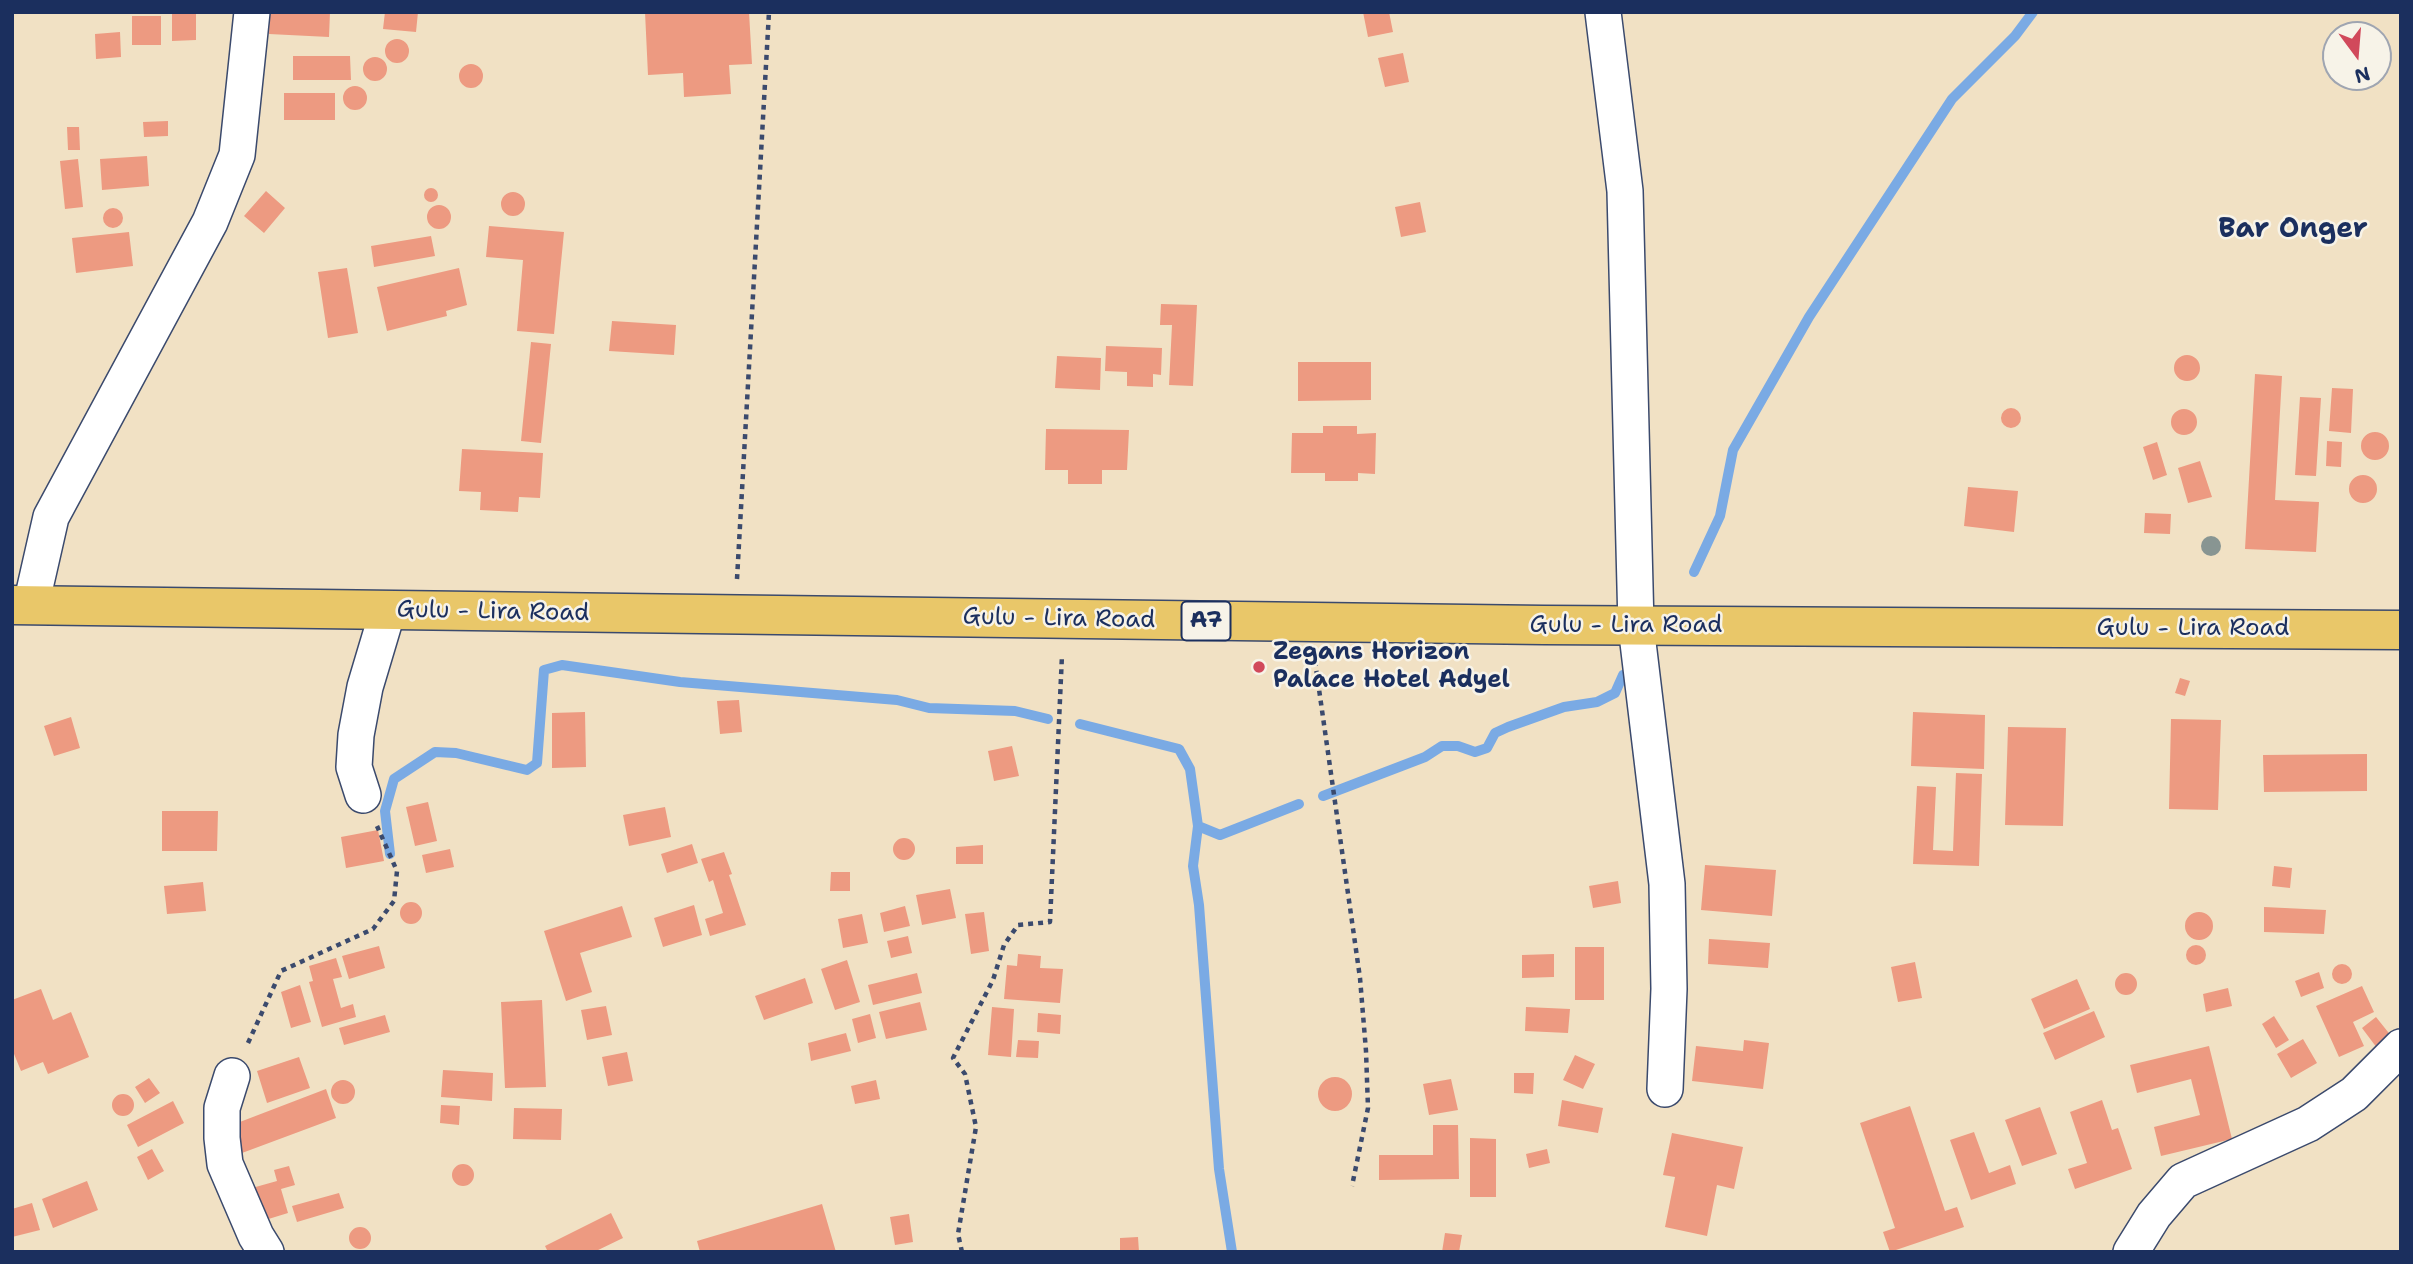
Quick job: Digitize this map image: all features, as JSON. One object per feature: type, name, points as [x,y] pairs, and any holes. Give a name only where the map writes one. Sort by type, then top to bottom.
[{"type":"main road","name":"Gulu - Lira Road","points":[[22,605],[1636,626],[2401,630]]},
{"type":"street","points":[[22,605],[51,517],[210,222],[237,155],[252,12]]},
{"type":"street","points":[[1603,12],[1625,191],[1636,626],[1667,884],[1670,989],[1665,1089]]},
{"type":"street","points":[[358,781],[356,735],[365,687],[388,610]]},
{"type":"street","points":[[2131,1252],[2154,1215],[2183,1181],[2308,1124],[2354,1094],[2401,1047]]},
{"type":"street","points":[[232,1076],[222,1108],[225,1164],[256,1236],[266,1252]]},
{"type":"path","points":[[735,614],[769,12]]},
{"type":"path","points":[[962,1252],[958,1234],[976,1127],[965,1074],[953,1058],[993,980],[1004,945],[1018,925],[1050,922],[1064,619]]},
{"type":"path","points":[[1309,622],[1360,978],[1366,1051],[1368,1108],[1352,1186]]},
{"type":"path","points":[[232,1076],[281,971],[373,929],[394,901],[397,870],[358,781]]},
{"type":"building","points":[[172,12],[196,12],[196,40],[172,41]]},
{"type":"building","points":[[270,12],[330,12],[329,37],[269,34]]},
{"type":"building","points":[[385,12],[418,12],[416,32],[383,29]]},
{"type":"building","points":[[645,12],[749,12],[752,64],[729,65],[731,94],[684,97],[683,73],[648,75]]},
{"type":"building","points":[[1363,12],[1389,12],[1393,32],[1368,37]]},
{"type":"building","points":[[132,16],[161,16],[161,45],[132,45]]},
{"type":"building","points":[[120,32],[121,57],[96,59],[95,34]]},
{"type":"building","points":[[397,39],[406,42],[409,51],[406,60],[397,63],[388,60],[385,51],[388,42]]},
{"type":"building","points":[[1403,53],[1409,82],[1385,87],[1378,58]]},
{"type":"building","points":[[293,56],[350,56],[351,80],[293,80]]},
{"type":"building","points":[[375,57],[384,60],[387,69],[384,78],[375,81],[366,78],[363,69],[366,60]]},
{"type":"building","points":[[471,64],[480,67],[483,76],[480,85],[471,88],[462,85],[459,76],[462,67]]},
{"type":"building","points":[[355,86],[364,89],[367,98],[364,107],[355,110],[346,107],[343,98],[346,89]]},
{"type":"building","points":[[284,93],[335,93],[335,120],[284,120]]},
{"type":"building","points":[[168,121],[168,136],[144,137],[143,122]]},
{"type":"building","points":[[67,127],[79,127],[80,150],[68,150]]},
{"type":"building","points":[[147,156],[149,186],[102,190],[100,159]]},
{"type":"building","points":[[78,159],[83,207],[65,209],[60,161]]},
{"type":"building","points":[[428,188],[434,188],[438,195],[434,202],[428,202],[424,198],[424,192]]},
{"type":"building","points":[[266,191],[285,208],[264,233],[244,216]]},
{"type":"building","points":[[513,192],[522,195],[525,204],[522,213],[513,216],[504,213],[501,204],[504,195]]},
{"type":"building","points":[[1420,202],[1426,232],[1401,237],[1395,207]]},
{"type":"building","points":[[439,205],[448,208],[451,217],[448,226],[439,229],[430,226],[427,217],[430,208]]},
{"type":"building","points":[[113,208],[120,211],[123,218],[120,225],[113,228],[106,225],[103,218],[106,211]]},
{"type":"building","points":[[489,226],[564,232],[554,334],[517,331],[523,260],[486,257]]},
{"type":"building","points":[[129,232],[133,266],[76,273],[72,238]]},
{"type":"building","points":[[431,236],[435,256],[374,267],[371,246]]},
{"type":"building","points":[[347,268],[358,333],[328,338],[318,272]]},
{"type":"building","points":[[459,268],[467,305],[446,311],[447,316],[387,331],[377,287]]},
{"type":"building","points":[[1161,304],[1197,305],[1193,386],[1169,385],[1172,325],[1160,325]]},
{"type":"building","points":[[612,321],[676,325],[674,355],[609,351]]},
{"type":"building","points":[[531,342],[551,344],[541,443],[521,441]]},
{"type":"building","points":[[1106,346],[1162,348],[1161,375],[1153,374],[1153,387],[1127,386],[1127,372],[1105,371]]},
{"type":"building","points":[[2187,355],[2196,359],[2200,368],[2196,377],[2187,381],[2178,377],[2174,368],[2178,359]]},
{"type":"building","points":[[1057,356],[1101,358],[1100,390],[1055,388]]},
{"type":"building","points":[[1298,362],[1371,362],[1371,400],[1298,401]]},
{"type":"building","points":[[2255,374],[2282,376],[2275,500],[2319,502],[2316,552],[2245,549]]},
{"type":"building","points":[[2332,388],[2353,389],[2351,433],[2329,431]]},
{"type":"building","points":[[2300,397],[2321,398],[2316,476],[2295,475]]},
{"type":"building","points":[[2007,408],[2015,408],[2021,418],[2015,428],[2007,428],[2001,422],[2001,414]]},
{"type":"building","points":[[2184,409],[2193,413],[2197,422],[2193,431],[2184,435],[2175,431],[2171,422],[2175,413]]},
{"type":"building","points":[[1323,426],[1357,426],[1357,434],[1376,433],[1375,474],[1358,473],[1358,481],[1325,481],[1325,473],[1291,473],[1292,433],[1323,433]]},
{"type":"building","points":[[1046,429],[1129,430],[1127,470],[1102,470],[1102,484],[1068,484],[1068,470],[1045,470]]},
{"type":"building","points":[[2375,432],[2385,436],[2389,446],[2385,456],[2375,460],[2365,456],[2361,446],[2365,436]]},
{"type":"building","points":[[2327,441],[2342,442],[2341,467],[2326,466]]},
{"type":"building","points":[[2157,442],[2167,475],[2153,480],[2143,447]]},
{"type":"building","points":[[462,449],[543,453],[540,498],[519,497],[518,512],[480,510],[481,492],[459,491]]},
{"type":"building","points":[[2200,461],[2212,497],[2188,503],[2178,468]]},
{"type":"building","points":[[2363,475],[2373,479],[2377,489],[2373,499],[2363,503],[2353,499],[2349,489],[2353,479]]},
{"type":"building","points":[[1968,487],[2018,491],[2014,532],[1964,526]]},
{"type":"building","points":[[2145,513],[2171,514],[2170,534],[2144,533]]},
{"type":"building","points":[[2180,678],[2190,681],[2185,696],[2175,693]]},
{"type":"building","points":[[739,700],[742,732],[720,734],[717,701]]},
{"type":"building","points":[[585,712],[586,767],[552,768],[552,713]]},
{"type":"building","points":[[1913,712],[1985,715],[1984,769],[1911,766]]},
{"type":"building","points":[[71,717],[80,748],[54,756],[44,726]]},
{"type":"building","points":[[2171,719],[2221,720],[2218,810],[2169,809]]},
{"type":"building","points":[[2008,727],[2066,728],[2063,826],[2005,825]]},
{"type":"building","points":[[1012,746],[1019,776],[994,781],[988,751]]},
{"type":"building","points":[[2367,754],[2367,791],[2264,792],[2263,755]]},
{"type":"building","points":[[1956,773],[1982,774],[1979,866],[1913,864],[1917,786],[1936,787],[1933,850],[1953,851]]},
{"type":"building","points":[[428,802],[437,841],[415,846],[406,807]]},
{"type":"building","points":[[665,807],[671,837],[629,846],[623,815]]},
{"type":"building","points":[[162,811],[218,811],[217,851],[162,851]]},
{"type":"building","points":[[378,830],[384,861],[346,868],[341,837]]},
{"type":"building","points":[[900,838],[908,838],[915,845],[915,853],[908,860],[900,860],[893,853],[893,845]]},
{"type":"building","points":[[692,844],[698,863],[667,873],[661,854]]},
{"type":"building","points":[[983,845],[983,864],[956,864],[956,847]]},
{"type":"building","points":[[450,849],[454,867],[426,873],[422,855]]},
{"type":"building","points":[[724,852],[746,925],[710,936],[705,919],[723,913],[713,880],[709,882],[701,859]]},
{"type":"building","points":[[1705,865],[1776,870],[1772,916],[1701,910]]},
{"type":"building","points":[[2274,866],[2292,868],[2290,888],[2272,886]]},
{"type":"building","points":[[831,872],[850,872],[850,891],[830,891]]},
{"type":"building","points":[[1618,881],[1621,903],[1593,908],[1589,886]]},
{"type":"building","points":[[203,882],[206,911],[167,914],[164,886]]},
{"type":"building","points":[[950,889],[956,918],[922,925],[916,895]]},
{"type":"building","points":[[407,902],[415,902],[422,909],[422,917],[415,924],[407,924],[400,917],[400,909]]},
{"type":"building","points":[[694,905],[702,935],[663,947],[654,918]]},
{"type":"building","points":[[622,906],[632,937],[580,953],[592,992],[566,1001],[544,931]]},
{"type":"building","points":[[905,906],[910,926],[884,932],[880,913]]},
{"type":"building","points":[[2264,907],[2326,910],[2324,934],[2264,932]]},
{"type":"building","points":[[984,912],[989,951],[971,954],[965,914]]},
{"type":"building","points":[[2199,912],[2209,916],[2213,926],[2209,936],[2199,940],[2189,936],[2185,926],[2189,916]]},
{"type":"building","points":[[862,914],[868,943],[843,948],[838,919]]},
{"type":"building","points":[[908,936],[912,953],[891,958],[887,941]]},
{"type":"building","points":[[1709,939],[1770,943],[1768,968],[1708,964]]},
{"type":"building","points":[[2192,945],[2200,945],[2206,955],[2200,965],[2192,965],[2186,959],[2186,951]]},
{"type":"building","points":[[379,946],[385,968],[349,979],[342,956]]},
{"type":"building","points":[[1575,947],[1604,947],[1604,1000],[1575,1000]]},
{"type":"building","points":[[1018,954],[1041,956],[1040,968],[1063,969],[1060,1003],[1004,999],[1007,965],[1017,966]]},
{"type":"building","points":[[1554,954],[1554,977],[1522,978],[1522,955]]},
{"type":"building","points":[[336,958],[342,977],[333,979],[341,1008],[353,1004],[356,1017],[322,1027],[309,982],[313,981],[309,966]]},
{"type":"building","points":[[847,960],[860,1002],[835,1010],[821,969]]},
{"type":"building","points":[[1915,962],[1922,998],[1898,1002],[1891,967]]},
{"type":"building","points":[[2338,964],[2346,964],[2352,974],[2346,984],[2338,984],[2332,978],[2332,970]]},
{"type":"building","points":[[2319,972],[2324,988],[2301,997],[2295,981]]},
{"type":"building","points":[[917,973],[922,993],[873,1005],[868,985]]},
{"type":"building","points":[[2126,973],[2134,976],[2137,984],[2134,992],[2126,995],[2118,992],[2115,984],[2118,976]]},
{"type":"building","points":[[805,978],[813,1003],[764,1020],[755,996]]},
{"type":"building","points":[[2077,979],[2090,1009],[2044,1029],[2031,999]]},
{"type":"building","points":[[300,985],[311,1022],[291,1028],[281,992]]},
{"type":"building","points":[[2362,986],[2374,1012],[2353,1022],[2364,1046],[2339,1057],[2316,1006]]},
{"type":"building","points":[[2228,988],[2232,1006],[2206,1012],[2203,994]]},
{"type":"building","points":[[41,989],[53,1020],[71,1012],[89,1057],[48,1074],[43,1062],[21,1071],[12,1049],[12,1000]]},
{"type":"building","points":[[542,1000],[546,1087],[505,1088],[501,1002]]},
{"type":"building","points":[[920,1002],[927,1030],[886,1039],[879,1012]]},
{"type":"building","points":[[606,1006],[612,1035],[587,1040],[581,1010]]},
{"type":"building","points":[[992,1007],[1014,1009],[1011,1057],[988,1055]]},
{"type":"building","points":[[1526,1007],[1570,1009],[1568,1033],[1525,1031]]},
{"type":"building","points":[[2094,1011],[2105,1037],[2055,1060],[2043,1033]]},
{"type":"building","points":[[1038,1013],[1061,1015],[1060,1034],[1037,1032]]},
{"type":"building","points":[[870,1014],[876,1038],[858,1043],[852,1019]]},
{"type":"building","points":[[385,1015],[390,1032],[344,1045],[339,1028]]},
{"type":"building","points":[[2274,1016],[2289,1040],[2276,1048],[2262,1024]]},
{"type":"building","points":[[2376,1017],[2392,1037],[2377,1048],[2362,1028]]},
{"type":"building","points":[[846,1033],[851,1051],[811,1061],[808,1043]]},
{"type":"building","points":[[2303,1039],[2317,1063],[2291,1078],[2277,1054]]},
{"type":"building","points":[[1018,1040],[1039,1041],[1038,1058],[1016,1057]]},
{"type":"building","points":[[1744,1040],[1769,1043],[1763,1089],[1692,1081],[1696,1046],[1743,1051]]},
{"type":"building","points":[[2209,1046],[2232,1139],[2161,1156],[2154,1127],[2200,1115],[2191,1079],[2137,1093],[2130,1065]]},
{"type":"building","points":[[627,1052],[633,1081],[608,1086],[602,1057]]},
{"type":"building","points":[[1575,1055],[1595,1064],[1583,1089],[1563,1080]]},
{"type":"building","points":[[299,1057],[310,1088],[267,1103],[257,1071]]},
{"type":"building","points":[[443,1070],[493,1073],[492,1101],[441,1097]]},
{"type":"building","points":[[1514,1073],[1534,1073],[1533,1094],[1514,1093]]},
{"type":"building","points":[[1335,1077],[1347,1082],[1352,1094],[1347,1106],[1335,1111],[1323,1106],[1318,1094],[1323,1082]]},
{"type":"building","points":[[149,1078],[160,1093],[145,1103],[135,1087]]},
{"type":"building","points":[[1451,1079],[1458,1110],[1429,1115],[1423,1084]]},
{"type":"building","points":[[343,1080],[351,1084],[355,1092],[351,1100],[343,1104],[335,1100],[331,1092],[335,1084]]},
{"type":"building","points":[[876,1080],[880,1099],[855,1104],[851,1086]]},
{"type":"building","points":[[326,1089],[336,1118],[242,1153],[232,1125]]},
{"type":"building","points":[[119,1094],[127,1094],[134,1101],[134,1109],[127,1116],[119,1116],[112,1109],[112,1101]]},
{"type":"building","points":[[1562,1100],[1603,1108],[1598,1133],[1558,1126]]},
{"type":"building","points":[[2102,1100],[2112,1130],[2118,1128],[2132,1169],[2075,1189],[2068,1169],[2087,1163],[2070,1112]]},
{"type":"building","points":[[173,1101],[184,1123],[138,1147],[127,1125]]},
{"type":"building","points":[[441,1105],[460,1106],[459,1125],[440,1123]]},
{"type":"building","points":[[1910,1106],[1945,1211],[1957,1207],[1964,1227],[1890,1252],[1883,1232],[1895,1228],[1860,1123]]},
{"type":"building","points":[[2040,1107],[2057,1154],[2022,1166],[2005,1120]]},
{"type":"building","points":[[514,1108],[562,1109],[561,1140],[513,1139]]},
{"type":"building","points":[[1433,1125],[1458,1125],[1459,1179],[1379,1180],[1379,1155],[1433,1155]]},
{"type":"building","points":[[1974,1132],[1989,1173],[2010,1165],[2016,1184],[1971,1200],[1950,1140]]},
{"type":"building","points":[[1672,1133],[1743,1147],[1734,1189],[1717,1185],[1707,1236],[1665,1227],[1675,1177],[1663,1175]]},
{"type":"building","points":[[1470,1138],[1496,1139],[1496,1197],[1470,1197]]},
{"type":"building","points":[[152,1149],[164,1171],[148,1180],[137,1157]]},
{"type":"building","points":[[1547,1149],[1550,1163],[1529,1168],[1526,1154]]},
{"type":"building","points":[[459,1164],[467,1164],[474,1171],[474,1179],[467,1186],[459,1186],[452,1179],[452,1171]]},
{"type":"building","points":[[289,1166],[295,1185],[281,1189],[288,1213],[262,1221],[252,1188],[277,1181],[274,1170]]},
{"type":"building","points":[[87,1181],[98,1210],[53,1228],[42,1199]]},
{"type":"building","points":[[339,1193],[344,1208],[297,1222],[292,1206]]},
{"type":"building","points":[[32,1203],[40,1230],[12,1237],[12,1209]]},
{"type":"building","points":[[822,1204],[836,1252],[700,1252],[697,1241]]},
{"type":"building","points":[[611,1213],[623,1238],[594,1252],[548,1252],[545,1246]]},
{"type":"building","points":[[909,1214],[913,1242],[895,1245],[890,1217]]},
{"type":"building","points":[[356,1227],[364,1227],[371,1234],[371,1242],[364,1249],[356,1249],[349,1242],[349,1234]]},
{"type":"building","points":[[1445,1233],[1462,1235],[1459,1252],[1442,1252]]},
{"type":"building","points":[[1138,1237],[1139,1252],[1120,1252],[1120,1238]]},
{"type":"waterway","points":[[1694,572],[1720,516],[1733,450],[1809,317],[1952,99],[2015,36],[2033,12]]},
{"type":"waterway","points":[[390,854],[385,811],[394,779],[435,752],[456,753],[527,770],[537,763],[544,670],[562,665],[680,682],[897,700],[929,708],[1015,711],[1048,719]]},
{"type":"waterway","points":[[1323,796],[1425,757],[1442,746],[1458,746],[1475,752],[1487,748],[1495,733],[1508,727],[1564,707],[1597,702],[1615,693],[1623,675]]},
{"type":"waterway","points":[[1080,724],[1179,749],[1190,769],[1198,826],[1220,835],[1299,804]]},
{"type":"waterway","points":[[1198,826],[1193,866],[1199,905],[1219,1169],[1232,1252]]},
{"type":"place","name":"Zegans Horizon Palace Hotel Adyel","points":[[1259,667]]},
{"type":"district","name":"Bar Onger","points":[[2293,230]]}]
